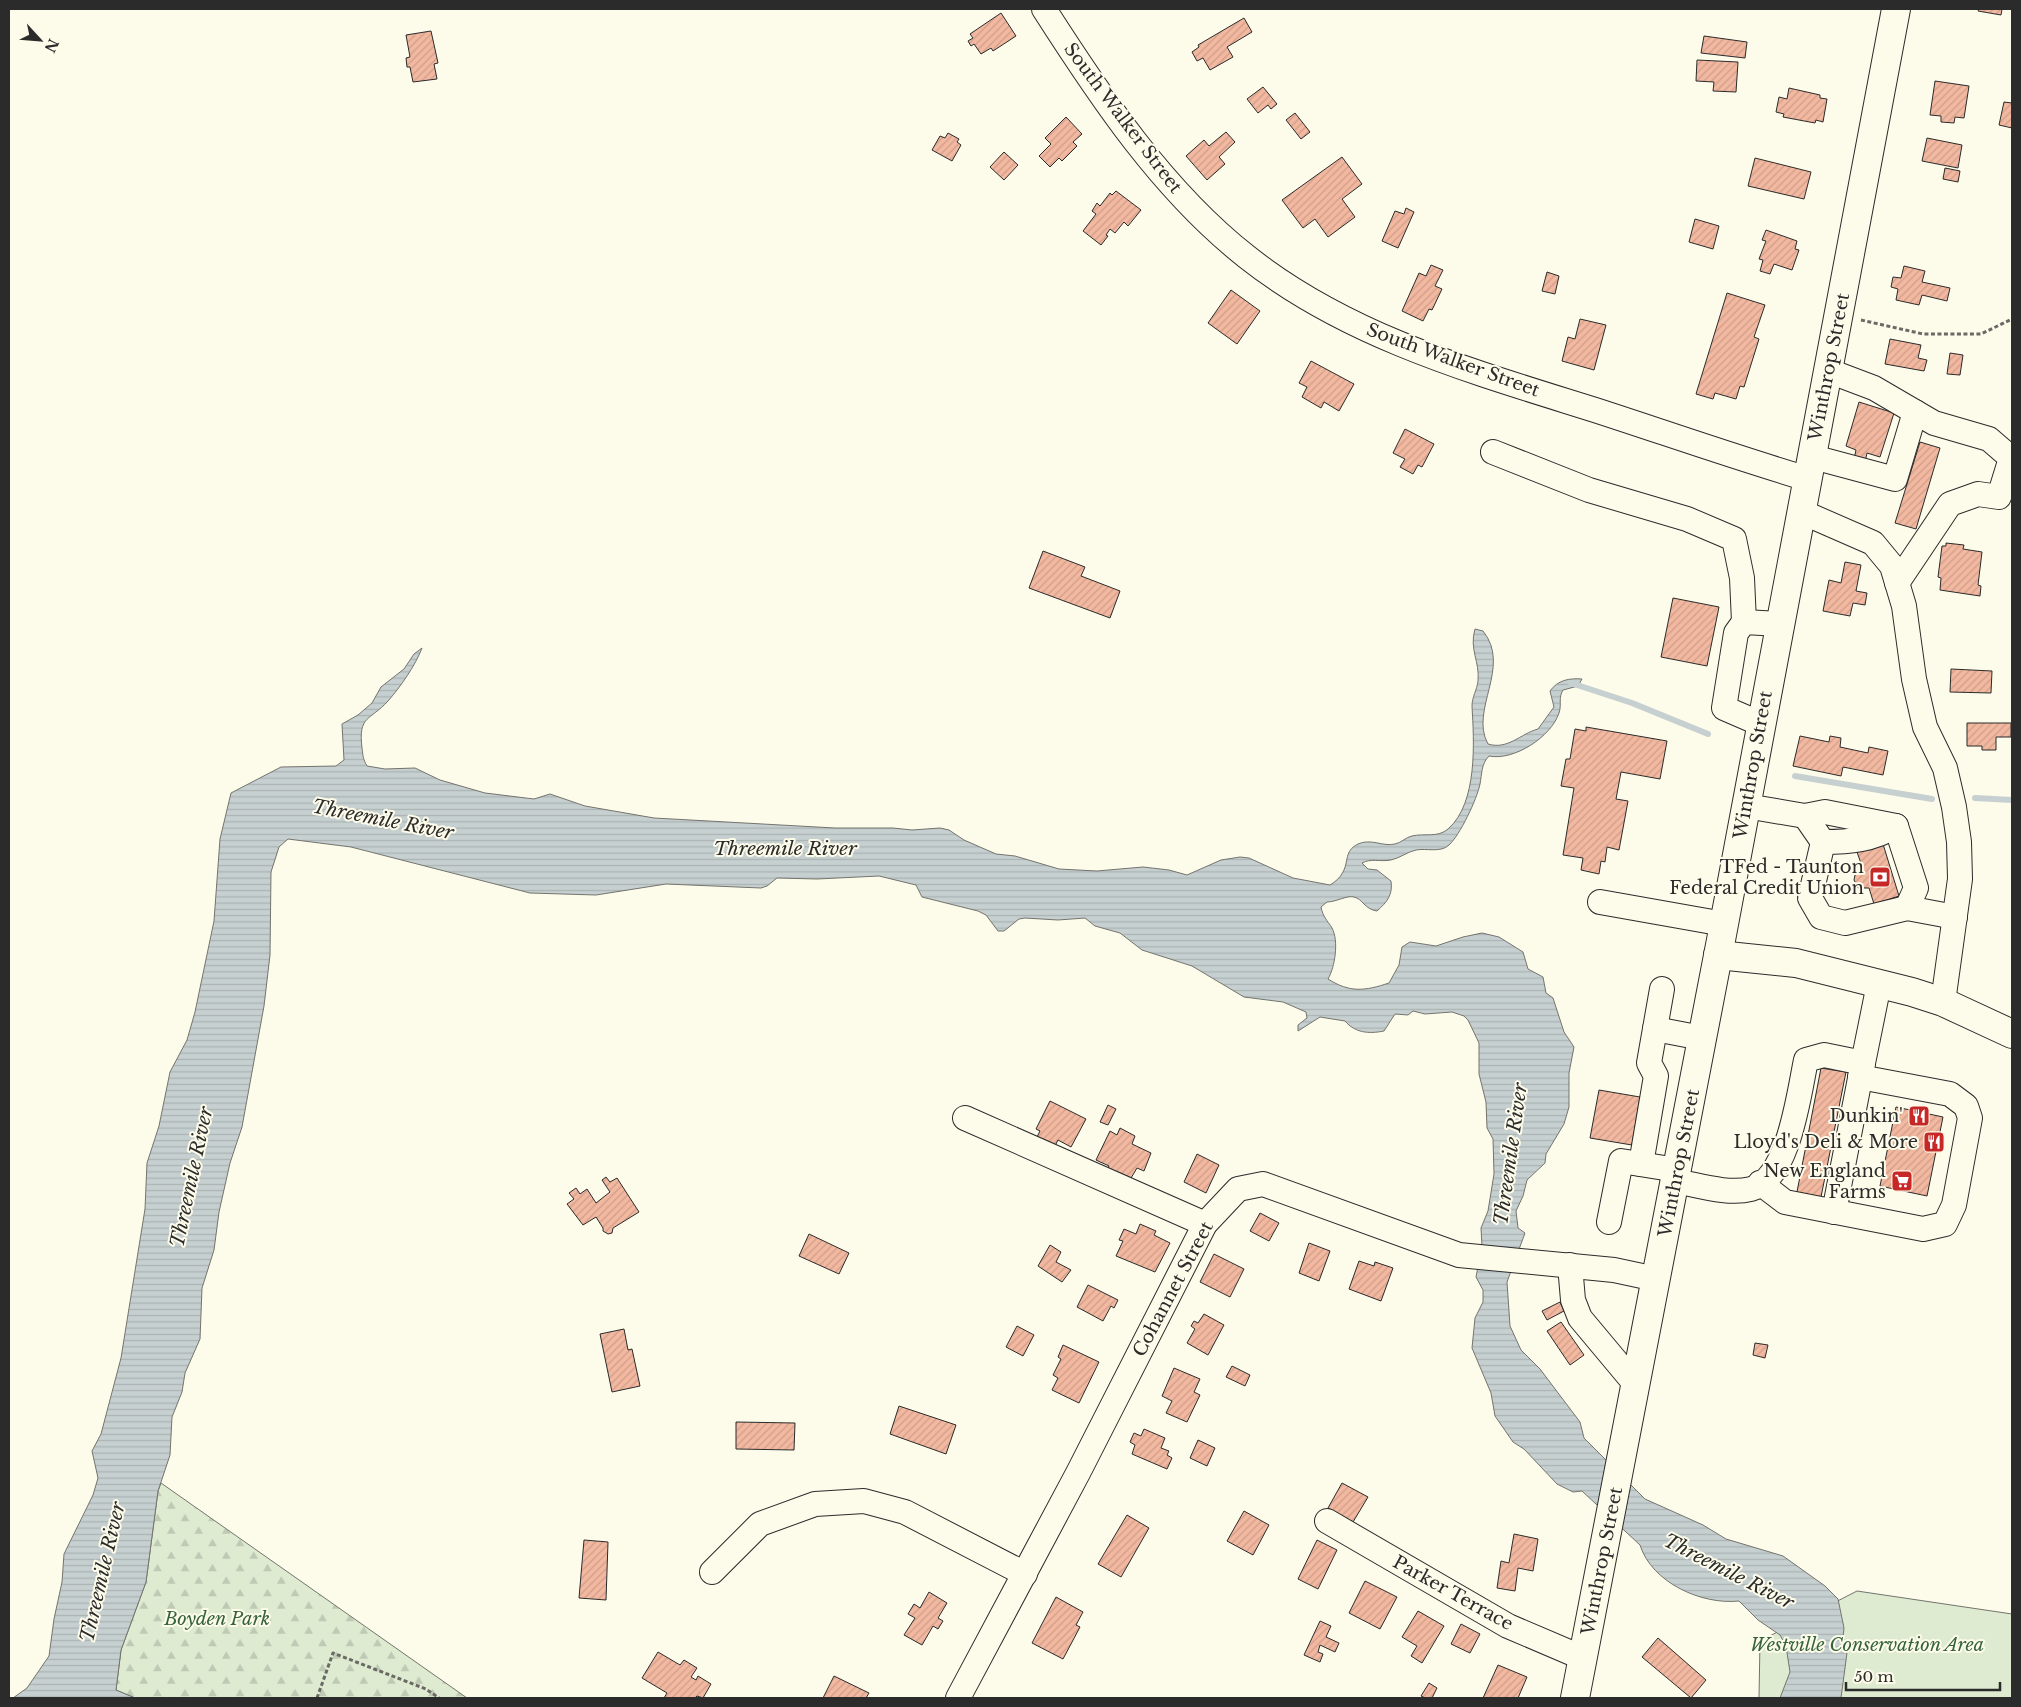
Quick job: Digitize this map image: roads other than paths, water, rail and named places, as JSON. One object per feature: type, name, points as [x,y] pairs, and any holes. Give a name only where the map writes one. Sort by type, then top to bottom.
[{"type":"main road","name":"Winthrop Street","points":[[1575,1698],[1811,468],[1896,9]]},
{"type":"main road","points":[[1718,955],[1796,963],[1879,984],[1943,1002],[2012,1034]]},
{"type":"street","name":"South Walker Street","points":[[1044,9],[1113,110],[1179,194],[1211,227],[1247,258],[1286,285],[1338,315],[1393,342],[1733,457],[1811,468],[1895,479],[1915,412]]},
{"type":"street","points":[[1828,371],[1874,388],[1934,423],[1989,439],[2011,458],[1999,498],[1978,494],[1950,504],[1897,583]]},
{"type":"street","points":[[1493,452],[1590,490],[1687,519],[1734,539],[1742,578],[1744,622],[1736,633],[1724,708],[1761,724]]},
{"type":"street","points":[[1802,512],[1873,543],[1892,566],[1904,606],[1914,679],[1925,727],[1944,768],[1954,807],[1959,842],[1960,878],[1943,1002]]},
{"type":"street","points":[[1744,622],[1780,624]]},
{"type":"street","points":[[1746,806],[1805,816],[1825,812],[1896,826]]},
{"type":"street","points":[[1805,816],[1823,842],[1810,898],[1821,917],[1844,924],[1907,908],[1954,917]]},
{"type":"street","points":[[1896,826],[1916,888],[1907,908]]},
{"type":"street","points":[[1823,842],[1857,842],[1881,835],[1896,826]]},
{"type":"street","points":[[1600,902],[1724,924]]},
{"type":"street","points":[[1834,1212],[1879,984]]},
{"type":"street","points":[[1641,1164],[1656,1076],[1649,1063],[1662,989]]},
{"type":"street","points":[[1655,1029],[1702,1038]]},
{"type":"street","points":[[1609,1222],[1621,1161],[1641,1164],[1727,1190],[1752,1189],[1760,1183],[1771,1176],[1783,1152],[1806,1060],[1824,1055],[1861,1070],[1950,1094],[1966,1106],[1970,1118],[1965,1147],[1954,1204],[1945,1224],[1923,1229],[1785,1202],[1760,1183]]},
{"type":"street","points":[[965,1118],[1205,1224]]},
{"type":"street","name":"Cohannet Street","points":[[958,1698],[1025,1574],[1205,1224],[1238,1189],[1263,1184],[1448,1252],[1468,1256],[1614,1270],[1656,1279]]},
{"type":"street","points":[[1559,1265],[1580,1318],[1636,1385]]},
{"type":"street","points":[[712,1572],[760,1524],[814,1504],[864,1501],[905,1512],[1025,1574]]},
{"type":"street","name":"Parker Terrace","points":[[1326,1522],[1508,1626],[1583,1658]]},
{"type":"water","name":"Threemile River","points":[[1475,629],[1483,631],[1491,645],[1493,659],[1492,674],[1483,717],[1484,731],[1488,744],[1502,745],[1538,729],[1554,707],[1550,691],[1553,687],[1564,680],[1582,679],[1578,686],[1563,690],[1559,713],[1555,722],[1540,738],[1520,751],[1499,757],[1489,756],[1486,759],[1472,807],[1463,825],[1449,845],[1438,850],[1416,850],[1391,860],[1362,863],[1368,869],[1377,870],[1391,881],[1391,890],[1388,898],[1377,911],[1369,908],[1357,898],[1351,897],[1327,902],[1321,907],[1334,933],[1336,947],[1328,979],[1351,989],[1380,986],[1389,983],[1399,965],[1402,947],[1410,942],[1436,946],[1482,933],[1499,937],[1523,952],[1528,969],[1543,977],[1546,993],[1553,998],[1564,1032],[1574,1047],[1569,1073],[1569,1107],[1564,1124],[1546,1154],[1545,1163],[1527,1180],[1523,1196],[1516,1211],[1518,1228],[1525,1233],[1507,1282],[1510,1326],[1521,1350],[1540,1369],[1580,1422],[1584,1438],[1645,1499],[1703,1525],[1726,1539],[1783,1556],[1825,1586],[1838,1599],[1844,1628],[1843,1637],[1848,1645],[1841,1698],[1780,1698],[1790,1672],[1786,1646],[1780,1635],[1758,1620],[1739,1601],[1710,1599],[1695,1595],[1680,1589],[1667,1580],[1655,1570],[1646,1558],[1640,1545],[1582,1491],[1573,1492],[1557,1484],[1524,1449],[1513,1442],[1495,1416],[1491,1393],[1472,1348],[1475,1318],[1483,1302],[1483,1290],[1476,1277],[1482,1246],[1481,1228],[1488,1211],[1494,1174],[1493,1139],[1487,1128],[1486,1102],[1479,1074],[1479,1043],[1468,1020],[1464,1016],[1452,1012],[1425,1014],[1413,1011],[1408,1015],[1395,1014],[1384,1031],[1373,1032],[1363,1032],[1353,1028],[1345,1021],[1320,1017],[1298,1031],[1298,1025],[1307,1018],[1306,1012],[1283,1002],[1244,997],[1192,966],[1142,950],[1120,933],[1095,926],[1085,918],[1058,920],[1025,918],[1019,919],[1004,931],[998,931],[986,915],[978,911],[922,897],[916,885],[879,876],[817,879],[777,878],[761,888],[666,884],[596,895],[530,893],[351,847],[288,839],[279,847],[271,872],[270,955],[264,1006],[242,1127],[230,1163],[219,1212],[214,1250],[202,1288],[200,1339],[185,1373],[182,1392],[172,1417],[170,1455],[158,1491],[146,1582],[121,1650],[116,1690],[135,1698],[13,1698],[27,1688],[49,1656],[62,1582],[64,1554],[93,1495],[98,1478],[92,1451],[101,1434],[121,1358],[145,1209],[147,1163],[159,1126],[170,1072],[187,1040],[195,1012],[214,921],[220,839],[231,793],[281,767],[336,766],[344,760],[342,724],[358,715],[372,703],[381,687],[404,669],[414,654],[422,648],[412,669],[398,689],[364,724],[361,737],[363,757],[367,766],[385,769],[415,768],[440,780],[485,793],[534,799],[550,794],[585,806],[654,818],[835,828],[893,828],[912,830],[940,828],[949,830],[964,840],[996,854],[1015,856],[1059,869],[1097,871],[1143,867],[1169,870],[1187,875],[1221,860],[1240,857],[1249,858],[1293,878],[1330,885],[1342,874],[1349,853],[1358,844],[1368,842],[1390,845],[1412,836],[1444,832],[1458,818],[1465,804],[1472,771],[1472,706],[1478,674],[1473,643]]},
{"type":"waterway","points":[[1571,683],[1632,703],[1708,734]]},
{"type":"waterway","points":[[1795,776],[1932,799]]},
{"type":"waterway","points":[[1975,798],[2012,800]]},
{"type":"place","name":"TFed - Taunton Federal Credit Union","points":[[1880,877]]},
{"type":"place","name":"Dunkin'","points":[[1919,1116]]},
{"type":"place","name":"Lloyd's Deli & More","points":[[1934,1142]]},
{"type":"place","name":"New England Farms","points":[[1902,1181]]},
{"type":"park label","name":"Boyden Park","points":[[217,1619]]},
{"type":"park label","name":"Westville Conservation Area","points":[[1867,1645]]}]
